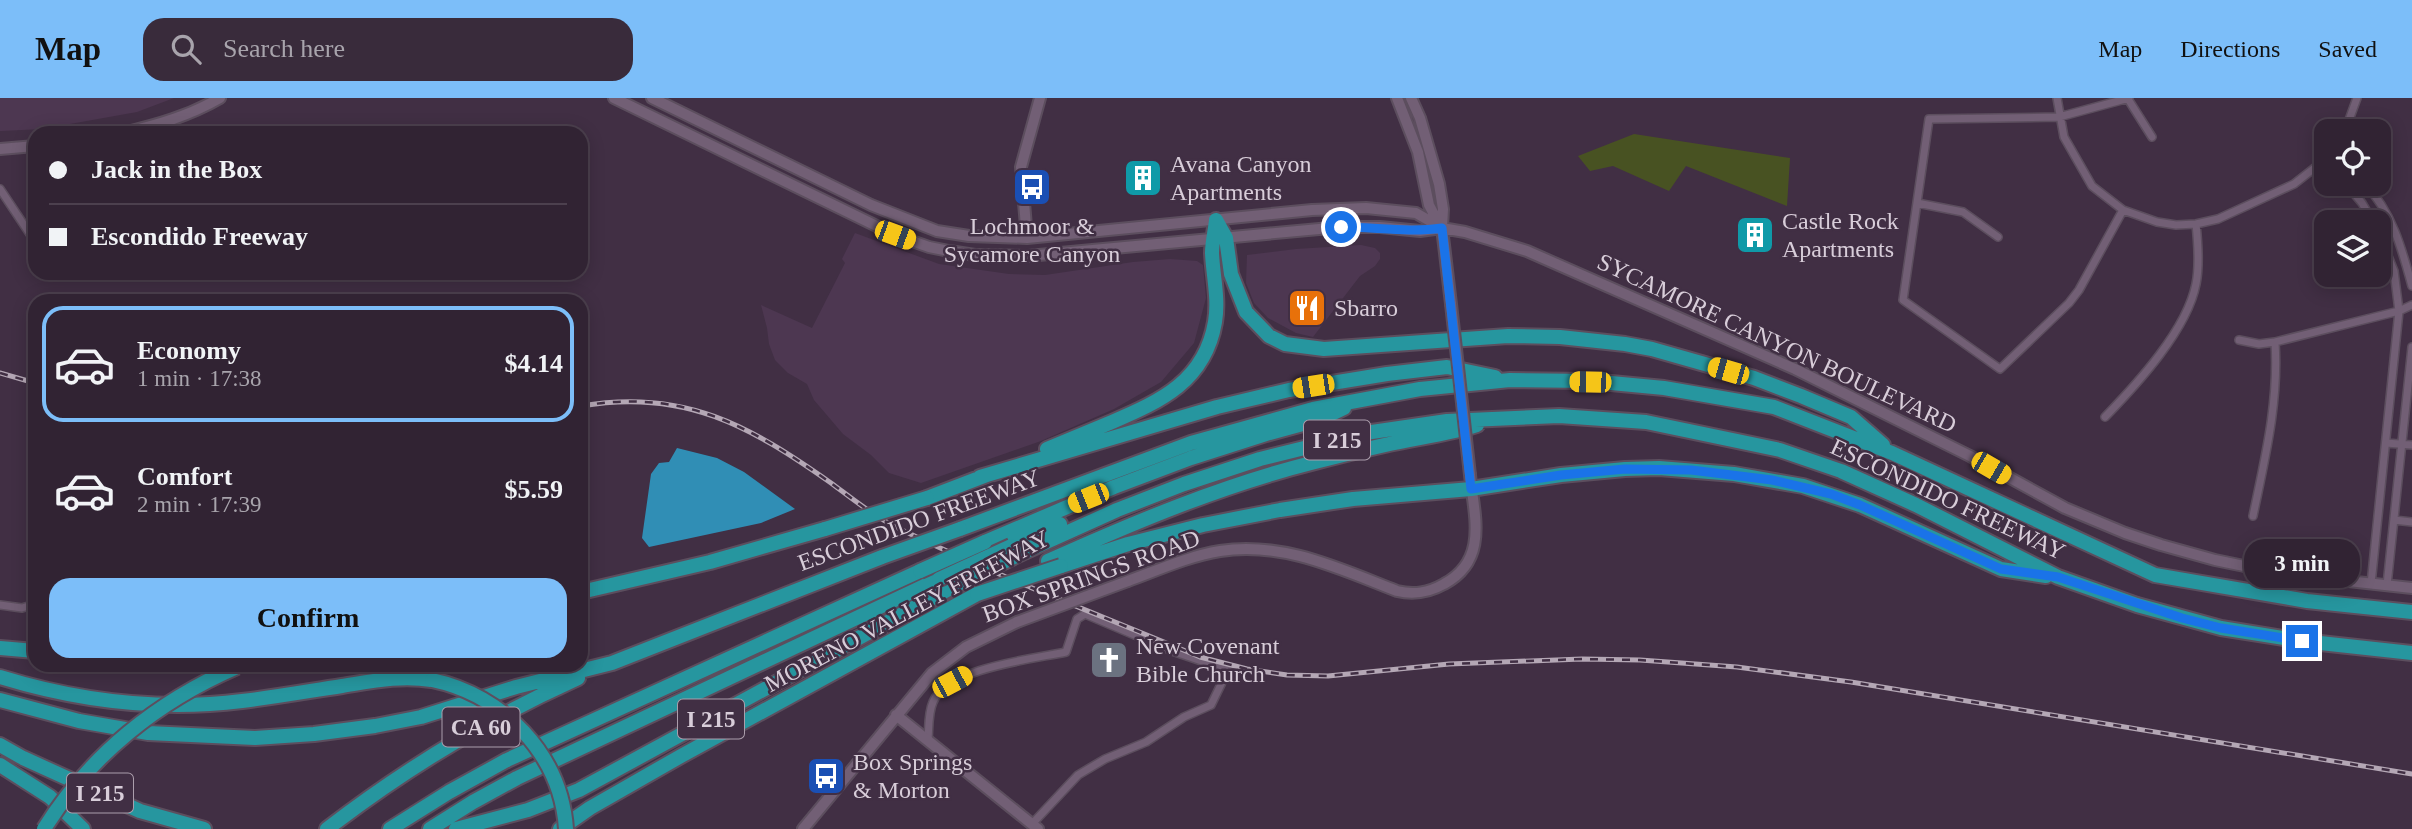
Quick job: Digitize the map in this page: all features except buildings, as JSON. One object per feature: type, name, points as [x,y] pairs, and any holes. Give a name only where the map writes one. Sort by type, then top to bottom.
[{"type":"highway","points":[[1216,220],[1231,274],[1246,312],[1269,336],[1285,344],[1324,349],[1508,336],[1560,337],[1625,344],[1754,378],[1801,396],[1852,417],[1892,453]]},
{"type":"highway","points":[[588,590],[710,562],[927,498],[1149,406],[1175,391],[1189,377],[1205,352],[1217,308],[1212,251],[1220,239]]},
{"type":"highway","points":[[980,478],[1217,407],[1289,390],[1447,367],[1510,380]]},
{"type":"highway","name":"ESCONDIDO FREEWAY","points":[[588,669],[612,663],[882,557],[1191,443],[1266,420],[1361,399],[1420,389],[1510,380],[1590,382],[1664,388],[1774,407],[1892,453],[2155,575],[2307,601],[2412,612]]},
{"type":"highway","points":[[390,829],[449,792],[508,760],[985,542],[1114,487],[1191,458],[1321,419],[1361,399]]},
{"type":"highway","points":[[430,829],[472,802],[517,779],[939,579],[1012,545],[1166,482],[1225,461],[1294,442],[1385,424],[1520,413],[1559,416]]},
{"type":"highway","name":"ESCONDIDO FREEWAY","points":[[456,829],[528,810],[579,790],[956,586],[1026,551],[1139,502],[1260,459],[1365,433],[1447,421],[1559,416],[1646,422],[1671,425],[1780,450],[1841,471],[1916,505],[2058,577],[2137,606],[2221,628],[2302,641],[2412,653]]},
{"type":"highway","name":"MORENO VALLEY FREEWAY","points":[[560,829],[590,808],[977,594],[1055,564],[1125,526],[1255,479],[1313,462],[1408,440],[1449,434],[1495,419]]},
{"type":"highway","points":[[1055,564],[1203,525],[1353,499],[1471,482],[1625,469],[1681,469],[1734,474],[1803,486],[1831,494],[2001,569],[2058,577]]},
{"type":"highway","points":[[0,648],[28,650]]},
{"type":"highway","name":"CA 60","points":[[327,829],[432,755],[504,714],[612,663]]},
{"type":"highway","points":[[44,829],[81,779],[123,737],[169,702],[227,672]]},
{"type":"highway","name":"ESCONDIDO FREEWAY","points":[[0,699],[79,721],[148,733],[243,738],[314,734],[421,717],[516,687],[576,672]]},
{"type":"highway","points":[[0,677],[54,692],[96,699],[183,705],[244,701],[383,678],[432,680],[448,684],[477,695],[496,707],[521,728],[536,746],[549,767],[564,808],[566,829]]},
{"type":"highway","name":"I 215","points":[[0,745],[140,811],[204,829]]},
{"type":"highway","points":[[0,765],[50,797],[83,829]]},
{"type":"main road","points":[[149,126],[182,117],[220,98]]},
{"type":"main road","name":"SYCAMORE CANYON BOULEVARD","points":[[614,98],[895,235],[929,247],[975,255],[1028,256],[1341,227],[1380,227],[1420,232],[1442,228]]},
{"type":"main road","name":"SYCAMORE CANYON BOULEVARD","points":[[652,98],[898,218],[937,231],[969,236],[1027,238],[1322,209],[1366,208],[1416,213],[1442,228],[1465,232],[1527,251],[1709,330],[1901,421],[2038,495],[2125,533],[2193,555],[2245,567],[2412,588]]},
{"type":"main road","points":[[1027,238],[1021,167],[1040,98]]},
{"type":"main road","points":[[1397,98],[1418,152],[1429,205],[1442,228]]},
{"type":"main road","points":[[1411,98],[1420,118],[1439,184],[1443,209],[1442,228]]},
{"type":"main road","points":[[0,149],[28,147]]},
{"type":"main road","name":"BOX SPRINGS ROAD","points":[[803,829],[932,673],[966,648],[1017,622],[1198,556],[1223,551],[1263,549],[1300,555],[1409,594],[1423,593],[1451,581],[1469,561],[1476,534],[1442,228]]},
{"type":"main road","points":[[896,715],[1032,824]]},
{"type":"street","points":[[2057,98],[2064,137],[2092,186],[2123,210],[2157,222],[2176,225],[2218,219],[2294,184],[2314,169]]},
{"type":"street","points":[[2123,210],[2074,297],[2000,369],[1903,300],[1929,118],[2059,117],[2128,98],[2152,137]]},
{"type":"street","points":[[2349,119],[2357,98]]},
{"type":"street","points":[[0,189],[28,231]]},
{"type":"street","points":[[2374,196],[2396,231],[2412,286]]},
{"type":"street","points":[[1917,203],[1963,212],[1998,237]]},
{"type":"street","points":[[2105,417],[2124,397],[2182,322],[2197,283],[2196,224]]},
{"type":"street","points":[[2371,584],[2399,311],[2391,264]]},
{"type":"street","points":[[2238,340],[2259,344],[2275,342],[2412,306]]},
{"type":"street","points":[[2253,516],[2275,404],[2275,342]]},
{"type":"street","points":[[2387,585],[2412,347]]},
{"type":"street","points":[[2386,443],[2412,445]]},
{"type":"street","points":[[2394,520],[2412,522]]},
{"type":"street","points":[[0,605],[28,606]]},
{"type":"street","points":[[928,740],[933,700],[952,682],[971,672],[1066,652],[1077,619],[1085,614],[1172,651],[1228,670],[1211,705],[1184,717],[1146,742],[1105,759],[1077,775],[1032,824],[1019,829]]},
{"type":"shaded area","points":[[0,98],[174,98],[137,112],[59,126],[28,126],[28,130],[0,131]]},
{"type":"shaded area","points":[[855,233],[939,264],[1009,274],[1045,275],[1170,259],[1197,261],[1203,265],[1206,298],[1194,343],[1161,382],[1114,409],[1041,441],[921,483],[889,473],[843,434],[814,400],[807,384],[788,373],[775,360],[769,344],[761,305],[812,328],[845,263],[842,259]]},
{"type":"shaded area","points":[[1361,245],[1375,248],[1380,253],[1380,259],[1360,276],[1313,337],[1296,333],[1268,318],[1254,303],[1246,283],[1247,255]]},
{"type":"green space","points":[[1634,134],[1790,158],[1787,206],[1686,166],[1669,191],[1613,166],[1590,171],[1578,156]]},
{"type":"water","points":[[677,448],[717,458],[744,472],[795,509],[761,523],[649,547],[642,538],[651,474],[659,463],[669,462]]},
{"type":"railway","points":[[0,373],[28,381]]},
{"type":"railway","points":[[588,405],[652,402],[684,407],[714,416],[772,444],[874,514],[902,530],[1013,580],[1200,657],[1247,669],[1287,675],[1328,676],[1449,664],[1582,659],[1737,667],[1851,682],[2412,774]]},
{"type":"place","name":"Avana Canyon Apartments","points":[[1143,178]]},
{"type":"place","name":"Lochmoor & Sycamore Canyon","points":[[1032,187]]},
{"type":"place","name":"Castle Rock Apartments","points":[[1755,235]]},
{"type":"place","name":"Sbarro","points":[[1307,308]]},
{"type":"place","name":"New Covenant Bible Church","points":[[1109,660]]},
{"type":"place","name":"Box Springs & Morton","points":[[826,776]]},
{"type":"route","points":[[1341,227],[1380,227],[1420,232],[1442,228],[1471,489],[1561,475],[1625,469],[1691,470],[1772,480],[1803,486],[1860,505],[2001,569],[2058,577],[2137,606],[2221,628],[2302,641]]}]
